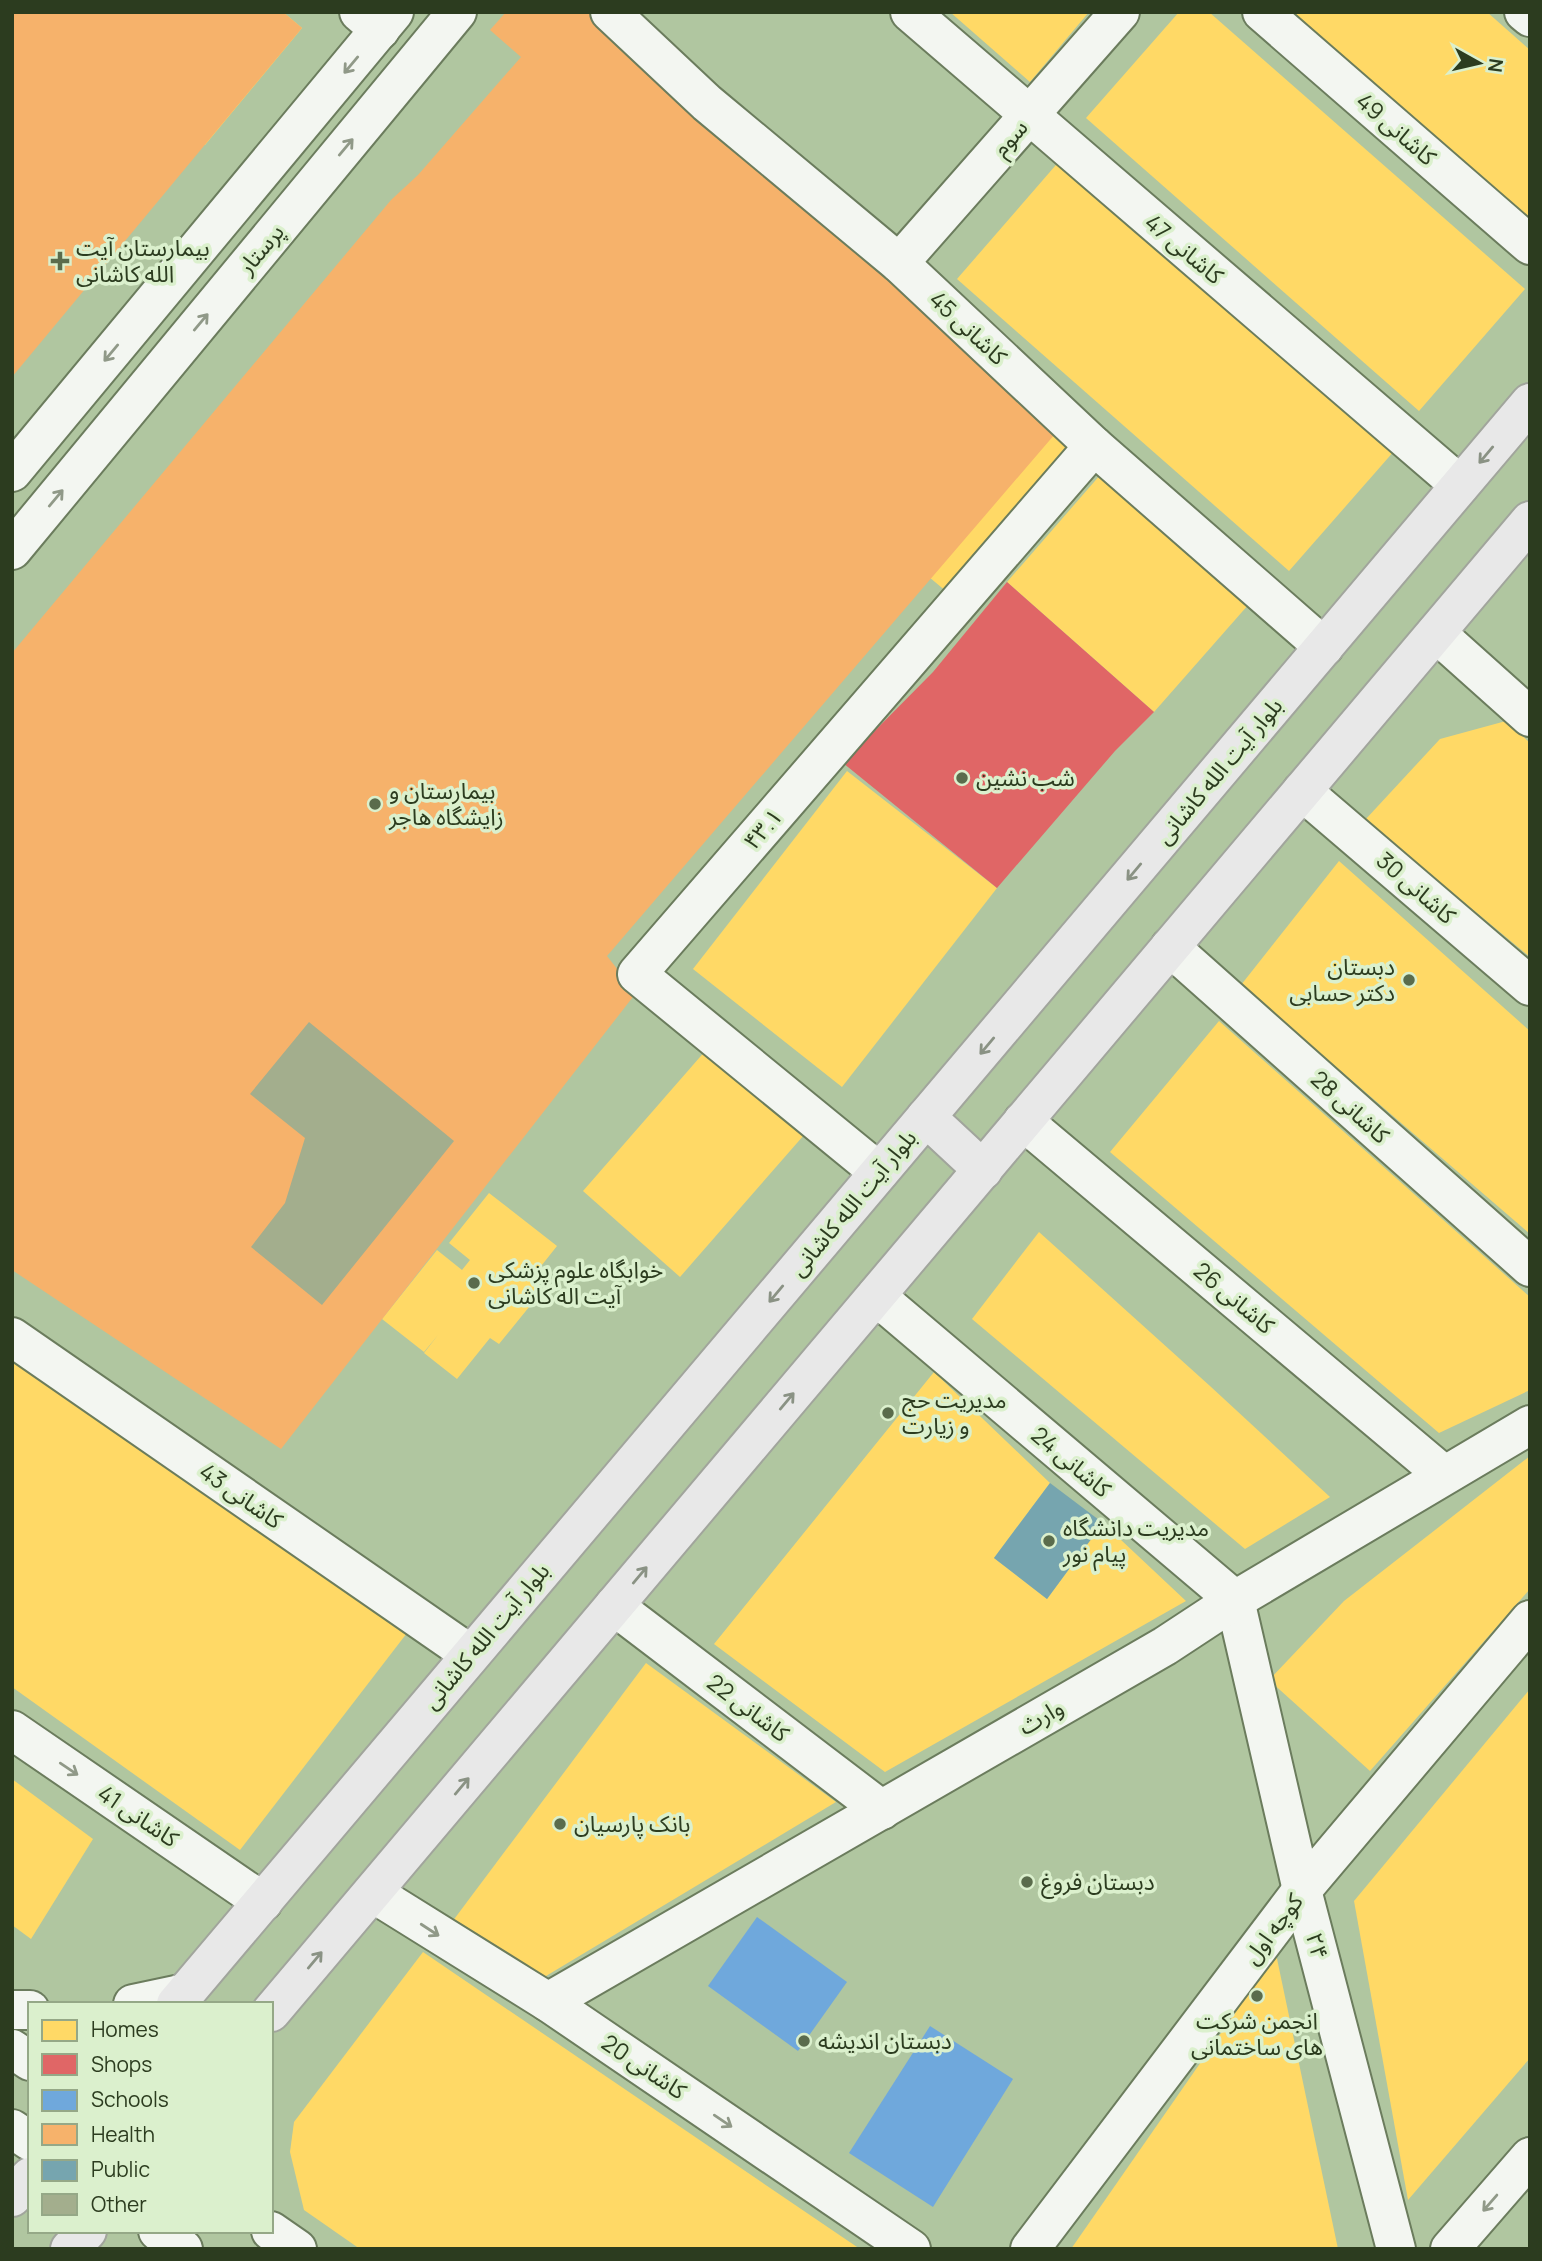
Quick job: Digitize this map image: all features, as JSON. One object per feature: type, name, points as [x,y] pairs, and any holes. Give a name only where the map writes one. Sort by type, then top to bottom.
[{"type":"main road","name":"بلوار آیت الله کاشانی","points":[[180,1998],[1530,402]]},
{"type":"main road","points":[[273,2010],[1530,521]]},
{"type":"main road","points":[[926,1117],[983,1170]]},
{"type":"main road","points":[[12,2197],[28,2179]]},
{"type":"main road","points":[[71,2249],[85,2233]]},
{"type":"street","name":"پرستار","points":[[12,550],[457,12]]},
{"type":"street","name":"کاشانی 45","points":[[610,12],[707,103],[899,263],[1094,446],[1324,648]]},
{"type":"street","name":"کاشانی 47","points":[[910,12],[1460,485]]},
{"type":"street","name":"سوم","points":[[899,263],[1120,12]]},
{"type":"street","name":"کاشانی 49","points":[[1262,12],[1530,245]]},
{"type":"street","points":[[1524,12],[1530,17]]},
{"type":"street","points":[[12,472],[378,18]]},
{"type":"street","name":"۴۳.۱","points":[[879,1172],[637,974],[1094,446]]},
{"type":"street","points":[[1436,633],[1530,717]]},
{"type":"street","name":"کاشانی 30","points":[[1302,790],[1530,986]]},
{"type":"street","name":"کاشانی 28","points":[[1170,947],[1530,1267]]},
{"type":"street","name":"کاشانی 26","points":[[1023,1121],[1444,1475]]},
{"type":"street","name":"کاشانی 24","points":[[876,1296],[1235,1600]]},
{"type":"street","name":"کاشانی 43","points":[[12,1337],[470,1654]]},
{"type":"street","name":"وارث","points":[[548,2002],[1165,1646],[1235,1600],[1530,1425]]},
{"type":"street","name":"۲۴","points":[[1235,1600],[1303,1890],[1396,2249]]},
{"type":"street","name":"کاشانی 22","points":[[614,1606],[882,1810]]},
{"type":"street","name":"کوچه اول","points":[[1030,2249],[1303,1890],[1530,1620]]},
{"type":"street","name":"کاشانی 41","points":[[12,1730],[263,1902]]},
{"type":"street","name":"کاشانی 20","points":[[373,1893],[548,2002],[911,2249]]},
{"type":"street","points":[[149,2002],[180,1998]]},
{"type":"street","points":[[12,2049],[28,2061]]},
{"type":"street","points":[[12,2129],[28,2140]]},
{"type":"street","points":[[1450,2249],[1530,2157]]},
{"type":"street","points":[[273,2232],[297,2249]]},
{"type":"street","points":[[161,2233],[183,2249]]},
{"type":"building: Homes","points":[[18,12],[76,12],[100,252],[12,260],[12,163],[32,161]]},
{"type":"building: Homes","points":[[168,12],[185,12],[213,33],[236,12],[283,12],[302,28],[205,145],[163,110],[174,89],[134,58]]},
{"type":"building: Homes","points":[[950,12],[1089,12],[1030,82]]},
{"type":"building: Homes","points":[[1179,12],[1209,12],[1525,289],[1419,411],[1086,118]]},
{"type":"building: Homes","points":[[1243,12],[1487,12],[1530,50],[1530,264]]},
{"type":"building: Homes","points":[[1062,158],[1395,450],[1289,571],[957,279]]},
{"type":"building: Homes","points":[[978,343],[1071,445],[947,592],[893,547],[807,651],[717,572],[805,471],[837,498]]},
{"type":"building: Homes","points":[[1101,474],[1249,604],[1154,712],[1007,582]]},
{"type":"building: Homes","points":[[1506,721],[1530,743],[1530,957],[1365,820],[1440,739]]},
{"type":"building: Homes","points":[[847,771],[997,888],[842,1087],[693,969]]},
{"type":"building: Homes","points":[[1339,861],[1530,1031],[1530,1234],[1241,985]]},
{"type":"building: Homes","points":[[1219,1021],[1530,1297],[1530,1390],[1439,1433],[1110,1152]]},
{"type":"building: Homes","points":[[707,1049],[804,1135],[680,1277],[583,1191]]},
{"type":"building: Homes","name":"خوابگاه علوم پزشکی آیت اله کاشانی","points":[[489,1193],[557,1246],[534,1275],[542,1291],[499,1344],[490,1338],[457,1379],[424,1353],[438,1335],[424,1352],[382,1319],[437,1250],[462,1270],[470,1260],[449,1243]]},
{"type":"building: Homes","points":[[1039,1232],[1330,1497],[1245,1549],[972,1319]]},
{"type":"building: Homes","points":[[264,1273],[330,1323],[270,1404],[204,1354]]},
{"type":"building: Homes","points":[[12,1359],[407,1633],[240,1850],[12,1687]]},
{"type":"building: Homes","points":[[934,1372],[1050,1483],[994,1558],[1047,1599],[1103,1523],[1186,1601],[885,1772],[714,1644]]},
{"type":"building: Homes","points":[[1530,1456],[1530,1589],[1370,1771],[1269,1680],[1344,1601]]},
{"type":"building: Homes","points":[[646,1663],[836,1802],[541,1979],[452,1922]]},
{"type":"building: Homes","points":[[1530,1689],[1530,2058],[1408,2200],[1354,1901]]},
{"type":"building: Homes","points":[[12,1779],[93,1839],[31,1939],[12,1925]]},
{"type":"building: Homes","points":[[423,1952],[860,2249],[360,2249],[304,2210],[290,2152],[294,2122]]},
{"type":"building: Homes","points":[[1276,1954],[1338,2249],[1071,2249]]},
{"type":"building: Shops","points":[[1007,582],[1154,712],[1115,751],[997,888],[843,763],[933,672]]},
{"type":"building: Schools","points":[[757,1917],[847,1982],[798,2051],[708,1986]]},
{"type":"building: Schools","points":[[930,2026],[1013,2079],[933,2207],[849,2153]]},
{"type":"building: Health","name":"بیمارستان آیت الله کاشانی","points":[[12,12],[283,12],[302,28],[12,377]]},
{"type":"building: Health","name":"بیمارستان و زایشگاه هاجر","points":[[506,12],[604,12],[1061,427],[607,956],[636,993],[281,1449],[12,1270],[12,653],[391,200],[418,175],[521,57],[490,30]]},
{"type":"building: Public","name":"مدیریت دانشگاه پیام نور","points":[[1050,1483],[1103,1523],[1047,1599],[994,1558]]},
{"type":"building: Other","points":[[309,1022],[454,1141],[322,1305],[251,1247],[285,1203],[305,1138],[250,1094]]},
{"type":"place","name":"بیمارستان آیت الله کاشانی","points":[[60,261]]},
{"type":"place","name":"شب نشین","points":[[962,778]]},
{"type":"place","name":"بیمارستان و زایشگاه هاجر","points":[[375,804]]},
{"type":"place","name":"دبستان دکتر حسابی","points":[[1409,980]]},
{"type":"place","name":"خوابگاه علوم پزشکی آیت اله کاشانی","points":[[474,1283]]},
{"type":"place","name":"مدیریت حج و زیارت","points":[[888,1413]]},
{"type":"place","name":"مدیریت دانشگاه پیام نور","points":[[1049,1541]]},
{"type":"place","name":"بانک پارسیان","points":[[560,1824]]},
{"type":"place","name":"دبستان فروغ","points":[[1027,1882]]},
{"type":"place","name":"انجمن شرکت های ساختمانی","points":[[1257,1996]]},
{"type":"place","name":"دبستان اندیشه","points":[[804,2041]]}]
